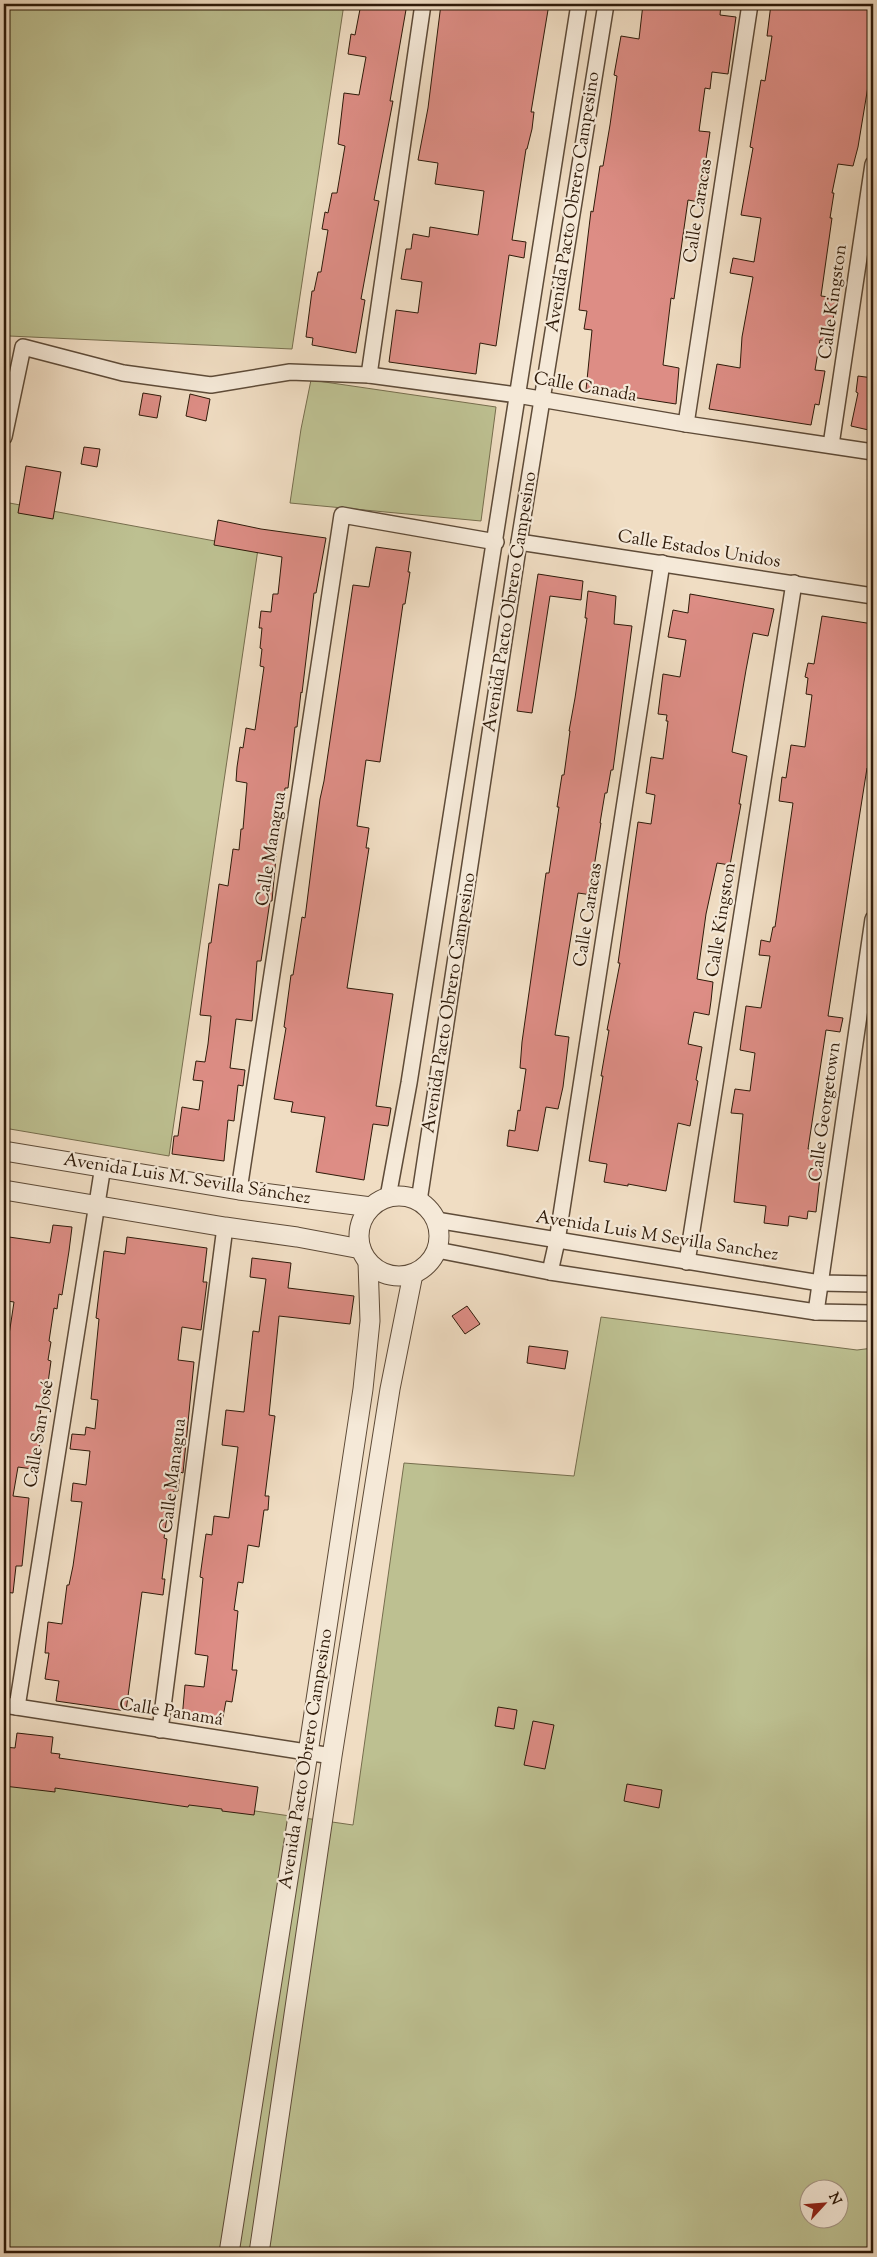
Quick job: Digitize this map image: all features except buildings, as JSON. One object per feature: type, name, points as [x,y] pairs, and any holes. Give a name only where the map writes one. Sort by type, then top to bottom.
[{"type":"street","points":[[368,374],[424,4]]},
{"type":"street","name":"Avenida Pacto Obrero Campesino","points":[[388,1197],[411,1073],[496,542],[579,4]]},
{"type":"street","name":"Avenida Pacto Obrero Campesino","points":[[419,1201],[519,542],[606,4]]},
{"type":"street","name":"Calle Caracas","points":[[686,424],[750,4]]},
{"type":"street","name":"Calle Kingston","points":[[831,445],[873,164]]},
{"type":"street","name":"Calle Canada","points":[[4,437],[23,347],[123,373],[212,385],[290,372],[368,374],[518,395],[543,401],[686,424],[873,452]]},
{"type":"street","name":"Calle Managua","points":[[239,1190],[342,515],[496,542]]},
{"type":"street","name":"Calle Estados Unidos","points":[[519,542],[873,596]]},
{"type":"street","name":"Calle Caracas","points":[[550,1272],[557,1241],[662,563]]},
{"type":"street","name":"Calle Kingston","points":[[688,1262],[794,583]]},
{"type":"street","name":"Calle Georgetown","points":[[816,1312],[873,918]]},
{"type":"street","name":"Avenida Luis M. Sevilla Sánchez","points":[[4,1151],[239,1190],[371,1207]]},
{"type":"street","name":"Calle San José","points":[[10,1706],[103,1166]]},
{"type":"street","points":[[4,1190],[225,1227],[297,1237],[365,1256]]},
{"type":"street","points":[[404,1196],[419,1201],[429,1209],[436,1220],[439,1235],[437,1250],[428,1265],[413,1274],[397,1277],[381,1273],[365,1256],[359,1234],[362,1220],[371,1207],[388,1197],[404,1196]]},
{"type":"street","name":"Avenida Luis M Sevilla Sanchez","points":[[436,1220],[820,1283],[873,1284]]},
{"type":"street","name":"Calle Managua","points":[[160,1730],[225,1227]]},
{"type":"street","points":[[437,1250],[550,1272],[816,1312],[873,1313]]},
{"type":"street","name":"Avenida Pacto Obrero Campesino","points":[[229,2253],[366,1369],[370,1321],[365,1256]]},
{"type":"street","name":"Avenida Pacto Obrero Campesino","points":[[259,2253],[332,1756],[394,1371],[413,1274]]},
{"type":"street","points":[[366,1369],[394,1371]]},
{"type":"street","name":"Calle Panamá","points":[[10,1706],[332,1756]]},
{"type":"green space","points":[[4,4],[344,4],[292,349],[9,336],[4,379]]},
{"type":"green space","points":[[311,380],[496,407],[481,521],[290,503],[301,429]]},
{"type":"green space","points":[[4,502],[258,549],[169,1156],[4,1128]]},
{"type":"green space","points":[[601,1317],[857,1350],[873,1348],[873,2253],[4,2253],[4,1775],[353,1825],[404,1463],[574,1476]]}]
